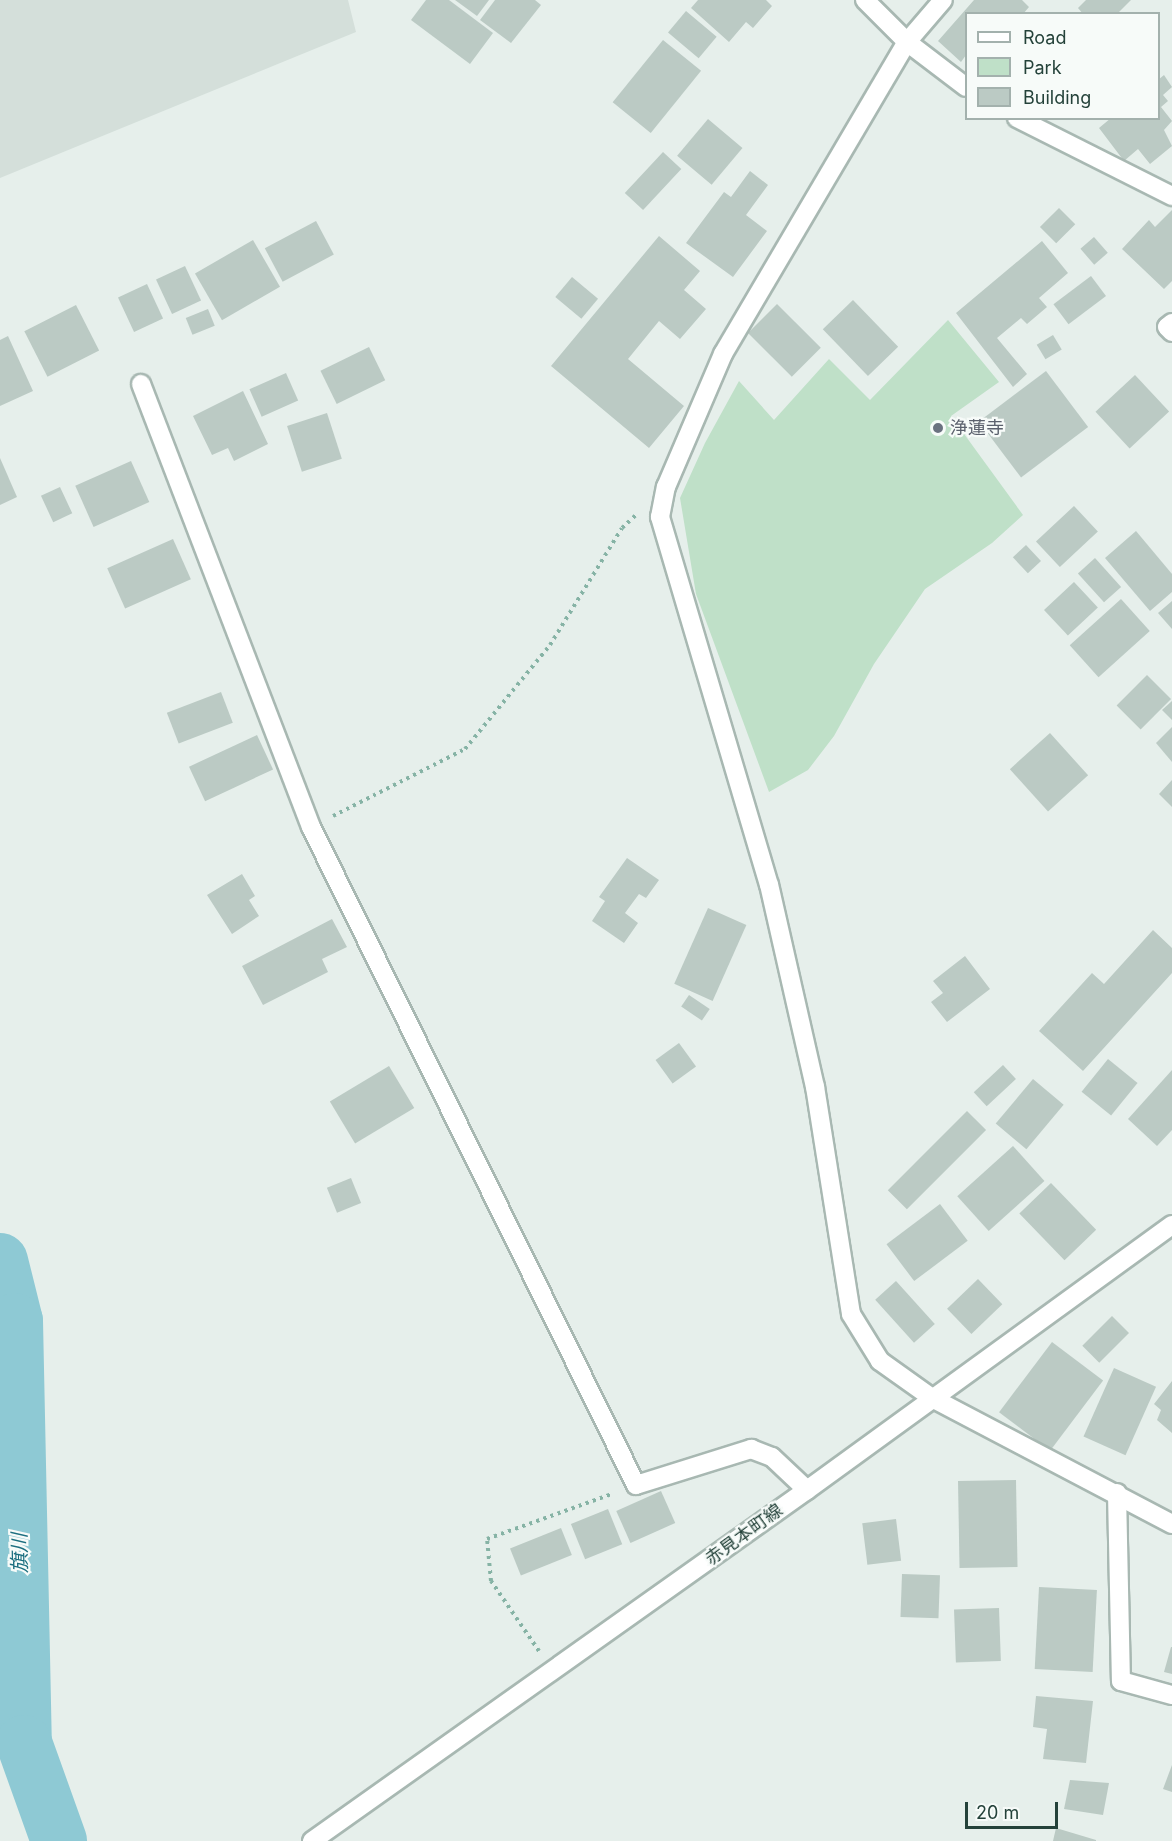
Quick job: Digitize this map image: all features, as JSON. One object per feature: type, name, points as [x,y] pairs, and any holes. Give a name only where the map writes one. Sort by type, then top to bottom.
[{"type":"street","points":[[866,0],[907,42],[965,86]]},
{"type":"street","points":[[943,0],[907,42],[723,354],[666,487],[660,517],[770,885],[815,1087],[850,1314],[880,1360],[933,1398],[1172,1524]]},
{"type":"street","points":[[1021,120],[1172,196]]},
{"type":"street","points":[[1172,323],[1167,327],[1172,332]]},
{"type":"street","points":[[141,384],[311,827],[636,1485],[751,1449],[772,1457],[807,1490]]},
{"type":"street","name":"赤見本町線","points":[[312,1841],[807,1490],[1172,1225]]},
{"type":"street","points":[[1117,1493],[1121,1681],[1172,1695]]},
{"type":"path","points":[[311,827],[465,749],[550,645],[622,528],[666,487]]},
{"type":"path","points":[[553,1671],[491,1581],[488,1539],[636,1485]]},
{"type":"shaded area","points":[[0,0],[348,0],[356,32],[0,178]]},
{"type":"green space","points":[[948,320],[999,382],[951,416],[1023,515],[992,543],[925,589],[874,664],[834,736],[808,770],[769,792],[696,594],[680,498],[705,443],[739,381],[774,420],[829,359],[870,400]]},
{"type":"building","points":[[426,0],[449,0],[493,33],[470,64],[411,20]]},
{"type":"building","points":[[455,0],[489,0],[477,16]]},
{"type":"building","points":[[495,0],[535,0],[541,5],[511,43],[480,20]]},
{"type":"building","points":[[698,0],[766,0],[772,6],[753,28],[746,22],[729,42],[691,8]]},
{"type":"building","points":[[974,0],[1022,0],[1029,7],[1025,12],[965,12],[965,56],[961,62],[938,41]]},
{"type":"building","points":[[1086,0],[1131,0],[1119,12],[1081,12],[1078,8]]},
{"type":"building","points":[[686,11],[717,37],[699,58],[668,32]]},
{"type":"building","points":[[663,40],[701,71],[651,133],[613,102]]},
{"type":"building","points":[[1164,75],[1172,87],[1163,95],[1168,101],[1161,107],[1172,121],[1164,130],[1172,146],[1150,164],[1138,149],[1124,161],[1099,128],[1109,120],[1160,120],[1160,78]]},
{"type":"building","points":[[708,119],[742,148],[712,185],[677,156]]},
{"type":"building","points":[[663,152],[681,169],[643,210],[625,193]]},
{"type":"building","points":[[750,171],[768,185],[746,215],[767,231],[733,277],[686,243],[724,192],[731,197]]},
{"type":"building","points":[[1059,208],[1075,224],[1056,243],[1040,227]]},
{"type":"building","points":[[1172,210],[1172,281],[1164,289],[1122,249],[1149,220],[1155,227]]},
{"type":"building","points":[[316,221],[334,255],[283,282],[265,248]]},
{"type":"building","points":[[659,236],[700,271],[684,290],[706,309],[680,339],[659,321],[628,359],[684,406],[649,448],[551,366]]},
{"type":"building","points":[[1094,237],[1108,253],[1094,265],[1080,249]]},
{"type":"building","points":[[253,240],[280,287],[222,320],[195,274]]},
{"type":"building","points":[[1042,241],[1068,273],[1039,298],[1047,307],[1027,324],[1021,318],[997,338],[1027,374],[1013,387],[956,313]]},
{"type":"building","points":[[185,266],[201,300],[172,314],[156,280]]},
{"type":"building","points":[[1091,276],[1106,296],[1069,324],[1053,304]]},
{"type":"building","points":[[572,277],[598,299],[581,319],[555,297]]},
{"type":"building","points":[[147,284],[163,318],[134,332],[118,298]]},
{"type":"building","points":[[853,300],[898,347],[868,376],[823,329]]},
{"type":"building","points":[[777,304],[821,348],[792,377],[748,333]]},
{"type":"building","points":[[76,305],[99,350],[47,377],[24,331]]},
{"type":"building","points":[[208,309],[215,326],[192,335],[186,318]]},
{"type":"building","points":[[1053,335],[1062,350],[1045,359],[1037,345]]},
{"type":"building","points":[[8,336],[33,391],[0,406],[0,340]]},
{"type":"building","points":[[369,347],[385,380],[337,404],[320,371]]},
{"type":"building","points":[[1046,371],[1088,427],[1021,477],[979,422]]},
{"type":"building","points":[[286,373],[298,400],[262,417],[249,389]]},
{"type":"building","points":[[1135,375],[1169,412],[1130,448],[1096,412]]},
{"type":"building","points":[[243,391],[268,444],[234,461],[228,448],[212,455],[193,416]]},
{"type":"building","points":[[327,413],[342,459],[302,472],[287,426]]},
{"type":"building","points":[[0,458],[17,497],[0,505]]},
{"type":"building","points":[[131,461],[149,502],[94,527],[75,486]]},
{"type":"building","points":[[60,487],[72,513],[53,522],[41,496]]},
{"type":"building","points":[[1074,506],[1098,532],[1060,567],[1036,541]]},
{"type":"building","points":[[1136,531],[1172,574],[1172,592],[1150,611],[1105,558]]},
{"type":"building","points":[[173,539],[191,579],[125,608],[107,568]]},
{"type":"building","points":[[1026,545],[1041,561],[1028,573],[1013,557]]},
{"type":"building","points":[[1095,558],[1121,587],[1104,602],[1078,573]]},
{"type":"building","points":[[1074,582],[1098,608],[1068,636],[1044,610]]},
{"type":"building","points":[[1121,599],[1150,631],[1098,677],[1070,645]]},
{"type":"building","points":[[1172,601],[1172,629],[1158,613]]},
{"type":"building","points":[[1147,675],[1171,699],[1141,729],[1117,705]]},
{"type":"building","points":[[221,692],[233,723],[179,744],[167,713]]},
{"type":"building","points":[[1172,701],[1172,720],[1162,710]]},
{"type":"building","points":[[1172,727],[1172,762],[1156,743]]},
{"type":"building","points":[[1050,733],[1088,775],[1048,811],[1010,769]]},
{"type":"building","points":[[257,735],[273,769],[205,801],[189,767]]},
{"type":"building","points":[[1172,780],[1172,807],[1159,794]]},
{"type":"building","points":[[627,858],[659,880],[646,898],[639,894],[625,913],[638,923],[624,943],[592,921],[605,901],[599,897]]},
{"type":"building","points":[[242,874],[255,896],[249,900],[259,916],[232,934],[207,895]]},
{"type":"building","points":[[708,908],[746,925],[713,1001],[674,984]]},
{"type":"building","points":[[332,919],[347,947],[322,959],[328,972],[263,1005],[242,966]]},
{"type":"building","points":[[1153,930],[1172,948],[1172,973],[1083,1071],[1039,1031],[1092,973],[1104,984]]},
{"type":"building","points":[[965,956],[990,989],[947,1022],[931,1002],[943,993],[933,981]]},
{"type":"building","points":[[689,995],[710,1009],[702,1021],[681,1007]]},
{"type":"building","points":[[679,1043],[696,1066],[673,1084],[656,1060]]},
{"type":"building","points":[[1108,1059],[1138,1083],[1111,1116],[1082,1092]]},
{"type":"building","points":[[1003,1065],[1016,1079],[987,1106],[974,1092]]},
{"type":"building","points":[[389,1066],[414,1108],[355,1144],[330,1102]]},
{"type":"building","points":[[1172,1070],[1172,1130],[1157,1146],[1128,1119]]},
{"type":"building","points":[[1033,1079],[1064,1105],[1026,1149],[996,1123]]},
{"type":"building","points":[[967,1111],[986,1130],[907,1209],[888,1190]]},
{"type":"building","points":[[1013,1146],[1044,1181],[989,1231],[957,1196]]},
{"type":"building","points":[[351,1178],[361,1203],[337,1213],[327,1188]]},
{"type":"building","points":[[1051,1183],[1096,1230],[1065,1260],[1019,1214]]},
{"type":"building","points":[[940,1204],[968,1241],[914,1281],[886,1244]]},
{"type":"building","points":[[978,1279],[1002,1304],[971,1334],[947,1309]]},
{"type":"building","points":[[896,1281],[935,1324],[914,1343],[875,1300]]},
{"type":"building","points":[[1112,1316],[1129,1333],[1099,1363],[1082,1346]]},
{"type":"building","points":[[1052,1342],[1103,1381],[1050,1451],[999,1412]]},
{"type":"building","points":[[1114,1368],[1156,1387],[1126,1455],[1083,1437]]},
{"type":"building","points":[[1172,1381],[1172,1433],[1157,1420],[1161,1410],[1154,1404]]},
{"type":"building","points":[[1016,1480],[1018,1567],[960,1568],[958,1481]]},
{"type":"building","points":[[661,1491],[675,1523],[630,1543],[616,1511]]},
{"type":"building","points":[[608,1509],[622,1544],[585,1559],[571,1524]]},
{"type":"building","points":[[896,1519],[901,1561],[867,1565],[862,1523]]},
{"type":"building","points":[[561,1528],[572,1555],[521,1575],[510,1549]]},
{"type":"building","points":[[902,1574],[940,1575],[938,1618],[900,1617]]},
{"type":"building","points":[[1039,1587],[1097,1590],[1093,1672],[1035,1669]]},
{"type":"building","points":[[999,1608],[1001,1661],[956,1663],[954,1610]]},
{"type":"building","points":[[1172,1647],[1172,1674],[1164,1672]]},
{"type":"building","points":[[1036,1696],[1093,1701],[1086,1763],[1043,1759],[1047,1729],[1033,1727]]},
{"type":"building","points":[[1172,1765],[1172,1792],[1163,1789]]},
{"type":"building","points":[[1070,1780],[1109,1783],[1103,1815],[1064,1809]]},
{"type":"building","points":[[1056,1828],[1096,1840],[1096,1841],[1053,1841]]},
{"type":"waterway","name":"旗川","points":[[0,1261],[15,1321],[24,1743],[59,1841]]},
{"type":"place","name":"浄蓮寺","points":[[938,428]]}]
